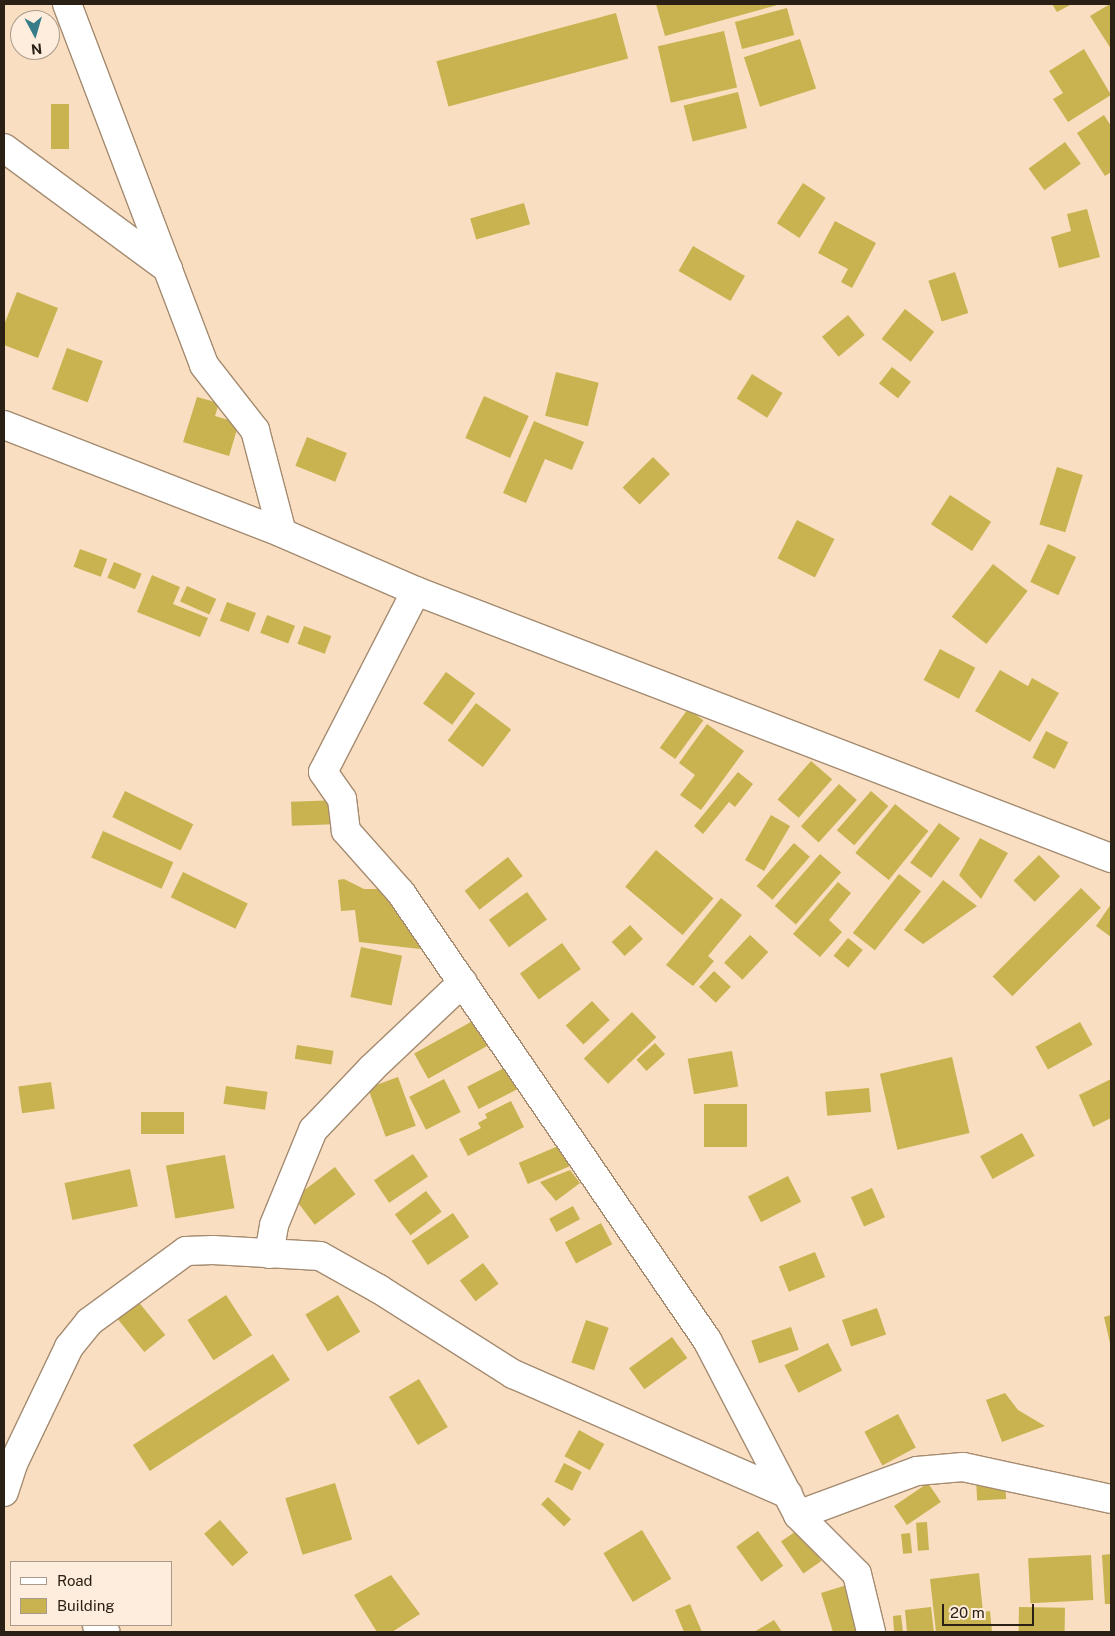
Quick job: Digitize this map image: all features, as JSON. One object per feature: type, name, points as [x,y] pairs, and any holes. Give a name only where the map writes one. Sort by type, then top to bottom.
[{"type":"street","points":[[67,4],[204,365],[255,430],[282,533]]},
{"type":"street","points":[[4,148],[168,269]]},
{"type":"street","points":[[4,425],[282,533],[416,590],[1111,858]]},
{"type":"street","points":[[416,590],[323,772],[342,799],[346,831],[401,893],[707,1340],[793,1505],[857,1574],[870,1632]]},
{"type":"street","points":[[269,1254],[274,1225],[313,1130],[372,1068],[463,982]]},
{"type":"street","points":[[4,1492],[14,1464],[69,1347],[89,1322],[186,1252],[320,1256],[379,1289],[513,1374],[793,1505],[917,1471],[963,1467],[1111,1499]]},
{"type":"building","points":[[656,4],[781,4],[665,36]]},
{"type":"building","points":[[1052,4],[1072,4],[1057,12]]},
{"type":"building","points":[[1111,4],[1111,49],[1090,16]]},
{"type":"building","points":[[787,8],[794,35],[742,49],[735,22]]},
{"type":"building","points":[[616,13],[628,58],[449,107],[436,61]]},
{"type":"building","points":[[724,31],[737,88],[671,103],[658,46]]},
{"type":"building","points":[[800,39],[816,88],[760,107],[744,57]]},
{"type":"building","points":[[1084,49],[1111,95],[1068,122],[1053,99],[1063,93],[1049,71]]},
{"type":"building","points":[[738,92],[747,128],[693,141],[684,106]]},
{"type":"building","points":[[51,104],[69,104],[69,149],[51,149]]},
{"type":"building","points":[[1104,115],[1111,126],[1111,172],[1105,176],[1077,133]]},
{"type":"building","points":[[1065,142],[1081,164],[1044,190],[1029,168]]},
{"type":"building","points":[[803,183],[826,198],[800,238],[777,223]]},
{"type":"building","points":[[524,203],[530,224],[476,240],[470,218]]},
{"type":"building","points":[[1087,209],[1100,257],[1059,268],[1051,237],[1071,231],[1067,214]]},
{"type":"building","points":[[835,221],[876,243],[852,288],[841,282],[848,269],[818,253]]},
{"type":"building","points":[[693,246],[745,276],[730,301],[678,271]]},
{"type":"building","points":[[955,272],[968,313],[942,322],[928,281]]},
{"type":"building","points":[[17,292],[58,308],[38,358],[4,345],[4,325]]},
{"type":"building","points":[[905,309],[934,332],[911,362],[882,339]]},
{"type":"building","points":[[848,315],[865,335],[839,357],[822,337]]},
{"type":"building","points":[[67,348],[103,361],[88,402],[52,389]]},
{"type":"building","points":[[892,367],[911,382],[898,398],[879,384]]},
{"type":"building","points":[[556,372],[599,383],[588,426],[545,416]]},
{"type":"building","points":[[752,374],[783,393],[767,418],[737,399]]},
{"type":"building","points":[[484,396],[529,416],[510,458],[465,438]]},
{"type":"building","points":[[197,397],[219,403],[215,416],[239,423],[229,456],[183,442]]},
{"type":"building","points":[[534,421],[584,442],[572,470],[545,459],[526,503],[503,493]]},
{"type":"building","points":[[307,437],[347,453],[335,482],[295,466]]},
{"type":"building","points":[[653,457],[670,474],[640,504],[623,487]]},
{"type":"building","points":[[1057,467],[1083,475],[1065,532],[1039,524]]},
{"type":"building","points":[[950,495],[991,522],[972,551],[931,524]]},
{"type":"building","points":[[797,520],[834,539],[815,577],[777,558]]},
{"type":"building","points":[[1048,544],[1076,557],[1058,595],[1030,582]]},
{"type":"building","points":[[80,549],[107,559],[101,577],[74,567]]},
{"type":"building","points":[[114,562],[142,574],[135,589],[107,578]]},
{"type":"building","points":[[993,564],[1028,591],[986,644],[952,617]]},
{"type":"building","points":[[152,575],[180,587],[173,604],[208,618],[200,637],[137,612]]},
{"type":"building","points":[[187,586],[216,599],[209,615],[180,602]]},
{"type":"building","points":[[227,602],[256,613],[249,632],[220,621]]},
{"type":"building","points":[[267,615],[295,626],[288,643],[260,633]]},
{"type":"building","points":[[304,626],[331,636],[325,654],[298,644]]},
{"type":"building","points":[[940,649],[975,668],[959,699],[924,680]]},
{"type":"building","points":[[1000,670],[1028,686],[1032,678],[1059,693],[1030,742],[975,711]]},
{"type":"building","points":[[446,672],[475,693],[452,725],[423,704]]},
{"type":"building","points":[[476,703],[511,729],[483,767],[448,741]]},
{"type":"building","points":[[688,709],[703,720],[675,759],[660,748]]},
{"type":"building","points":[[707,724],[744,751],[701,810],[680,795],[695,775],[679,763]]},
{"type":"building","points":[[1046,731],[1068,742],[1055,769],[1032,758]]},
{"type":"building","points":[[811,761],[832,779],[799,818],[778,799]]},
{"type":"building","points":[[738,772],[753,784],[735,807],[729,802],[703,834],[694,826]]},
{"type":"building","points":[[839,784],[857,800],[819,842],[801,826]]},
{"type":"building","points":[[125,791],[193,824],[181,850],[112,817]]},
{"type":"building","points":[[871,791],[888,806],[854,845],[837,830]]},
{"type":"building","points":[[340,800],[341,824],[292,826],[291,802]]},
{"type":"building","points":[[895,804],[928,831],[889,880],[855,853]]},
{"type":"building","points":[[771,815],[790,826],[764,871],[745,860]]},
{"type":"building","points":[[939,823],[960,838],[931,878],[910,863]]},
{"type":"building","points":[[103,831],[173,862],[162,889],[91,857]]},
{"type":"building","points":[[980,838],[1008,853],[981,899],[959,875]]},
{"type":"building","points":[[794,843],[810,857],[772,900],[757,886]]},
{"type":"building","points":[[656,850],[713,898],[683,935],[625,887]]},
{"type":"building","points":[[820,854],[841,872],[796,924],[775,906]]},
{"type":"building","points":[[1039,855],[1060,876],[1035,902],[1014,880]]},
{"type":"building","points":[[508,857],[523,876],[479,910],[465,891]]},
{"type":"building","points":[[183,872],[248,904],[235,929],[171,897]]},
{"type":"building","points":[[899,874],[921,891],[875,950],[853,933]]},
{"type":"building","points":[[344,879],[364,889],[389,889],[419,927],[420,949],[359,942],[355,910],[341,911],[338,880]]},
{"type":"building","points":[[943,880],[977,906],[923,944],[904,930]]},
{"type":"building","points":[[838,882],[851,893],[829,920],[842,932],[820,957],[793,934]]},
{"type":"building","points":[[1081,888],[1101,908],[1012,996],[993,976]]},
{"type":"building","points":[[527,892],[547,920],[509,947],[489,920]]},
{"type":"building","points":[[721,898],[742,915],[708,956],[714,961],[693,986],[666,965]]},
{"type":"building","points":[[1111,904],[1111,937],[1096,926]]},
{"type":"building","points":[[630,925],[643,939],[625,956],[612,942]]},
{"type":"building","points":[[750,935],[768,952],[742,980],[724,963]]},
{"type":"building","points":[[848,938],[863,950],[848,968],[834,956]]},
{"type":"building","points":[[562,943],[581,969],[539,999],[520,974]]},
{"type":"building","points":[[361,947],[402,956],[391,1006],[350,997]]},
{"type":"building","points":[[714,971],[731,987],[716,1003],[699,987]]},
{"type":"building","points":[[592,1001],[610,1020],[583,1045],[566,1026]]},
{"type":"building","points":[[632,1012],[656,1037],[608,1084],[584,1059]]},
{"type":"building","points":[[478,1018],[492,1043],[428,1079],[414,1053]]},
{"type":"building","points":[[1080,1022],[1093,1045],[1048,1069],[1035,1047]]},
{"type":"building","points":[[655,1043],[665,1054],[646,1071],[636,1060]]},
{"type":"building","points":[[297,1045],[334,1051],[331,1065],[295,1059]]},
{"type":"building","points":[[732,1051],[738,1086],[694,1094],[688,1059]]},
{"type":"building","points":[[952,1057],[970,1133],[897,1150],[880,1074]]},
{"type":"building","points":[[510,1065],[521,1087],[479,1109],[467,1087]]},
{"type":"building","points":[[398,1077],[416,1126],[386,1137],[368,1088]]},
{"type":"building","points":[[444,1079],[461,1112],[426,1130],[409,1097]]},
{"type":"building","points":[[1111,1079],[1111,1118],[1093,1127],[1079,1095]]},
{"type":"building","points":[[51,1082],[55,1109],[22,1113],[18,1087]]},
{"type":"building","points":[[226,1086],[268,1092],[265,1110],[223,1104]]},
{"type":"building","points":[[869,1088],[871,1112],[827,1116],[825,1092]]},
{"type":"building","points":[[511,1101],[524,1127],[468,1156],[459,1139],[481,1128],[478,1123],[487,1118],[485,1114]]},
{"type":"building","points":[[704,1104],[747,1104],[747,1147],[704,1147]]},
{"type":"building","points":[[141,1112],[184,1112],[184,1134],[141,1134]]},
{"type":"building","points":[[1022,1133],[1035,1156],[993,1179],[980,1156]]},
{"type":"building","points":[[563,1144],[572,1165],[528,1184],[519,1163]]},
{"type":"building","points":[[413,1154],[428,1176],[389,1203],[374,1180]]},
{"type":"building","points":[[225,1155],[234,1208],[175,1219],[166,1165]]},
{"type":"building","points":[[335,1167],[355,1194],[315,1225],[294,1198]]},
{"type":"building","points":[[130,1169],[138,1206],[72,1220],[64,1183]]},
{"type":"building","points":[[570,1170],[580,1183],[556,1201],[540,1182]]},
{"type":"building","points":[[788,1176],[801,1202],[761,1222],[748,1196]]},
{"type":"building","points":[[872,1188],[885,1217],[864,1227],[851,1197]]},
{"type":"building","points":[[426,1191],[442,1212],[411,1235],[395,1214]]},
{"type":"building","points":[[573,1206],[580,1219],[556,1232],[549,1219]]},
{"type":"building","points":[[453,1213],[469,1237],[428,1265],[412,1241]]},
{"type":"building","points":[[601,1223],[612,1244],[576,1263],[565,1242]]},
{"type":"building","points":[[815,1252],[825,1277],[789,1292],[779,1267]]},
{"type":"building","points":[[483,1263],[499,1284],[475,1301],[460,1280]]},
{"type":"building","points":[[226,1295],[252,1335],[214,1360],[187,1320]]},
{"type":"building","points":[[338,1295],[360,1332],[328,1351],[305,1315]]},
{"type":"building","points":[[137,1300],[165,1335],[144,1352],[116,1317]]},
{"type":"building","points":[[877,1308],[886,1334],[851,1347],[842,1320]]},
{"type":"building","points":[[1111,1315],[1111,1343],[1110,1343],[1104,1317]]},
{"type":"building","points":[[586,1320],[609,1328],[594,1370],[571,1363]]},
{"type":"building","points":[[791,1327],[799,1350],[759,1363],[751,1341]]},
{"type":"building","points":[[672,1337],[687,1358],[644,1389],[629,1368]]},
{"type":"building","points":[[828,1343],[842,1371],[798,1393],[784,1365]]},
{"type":"building","points":[[273,1354],[290,1380],[150,1471],[133,1445]]},
{"type":"building","points":[[419,1379],[448,1427],[418,1445],[389,1397]]},
{"type":"building","points":[[1005,1393],[1018,1410],[1045,1426],[1002,1442],[986,1400]]},
{"type":"building","points":[[898,1414],[916,1448],[882,1465],[864,1432]]},
{"type":"building","points":[[579,1430],[604,1444],[590,1470],[564,1456]]},
{"type":"building","points":[[564,1463],[582,1472],[572,1491],[554,1482]]},
{"type":"building","points":[[1005,1478],[1006,1499],[977,1500],[976,1480]]},
{"type":"building","points":[[335,1483],[352,1539],[303,1555],[285,1498]]},
{"type":"building","points":[[928,1483],[941,1502],[907,1525],[894,1506]]},
{"type":"building","points":[[548,1497],[571,1519],[564,1526],[541,1504]]},
{"type":"building","points":[[220,1520],[248,1552],[232,1566],[204,1534]]},
{"type":"building","points":[[927,1522],[929,1550],[918,1551],[916,1523]]},
{"type":"building","points":[[799,1529],[821,1561],[803,1574],[781,1542]]},
{"type":"building","points":[[642,1530],[671,1579],[633,1602],[603,1553]]},
{"type":"building","points":[[758,1531],[783,1566],[761,1582],[736,1547]]},
{"type":"building","points":[[910,1533],[912,1553],[903,1554],[901,1534]]},
{"type":"building","points":[[1111,1554],[1111,1604],[1105,1604],[1102,1555]]},
{"type":"building","points":[[1091,1555],[1093,1600],[1030,1603],[1028,1558]]},
{"type":"building","points":[[979,1573],[983,1612],[990,1611],[992,1632],[936,1632],[930,1579]]},
{"type":"building","points":[[391,1575],[420,1614],[392,1632],[377,1632],[354,1595]]},
{"type":"building","points":[[850,1584],[864,1632],[833,1632],[821,1593]]},
{"type":"building","points":[[690,1604],[702,1632],[684,1632],[675,1610]]},
{"type":"building","points":[[931,1607],[934,1632],[907,1632],[905,1610]]},
{"type":"building","points":[[1019,1607],[1065,1608],[1065,1632],[1019,1632]]},
{"type":"building","points":[[901,1615],[903,1632],[894,1632],[893,1616]]},
{"type":"building","points":[[774,1620],[782,1632],[754,1632]]}]
